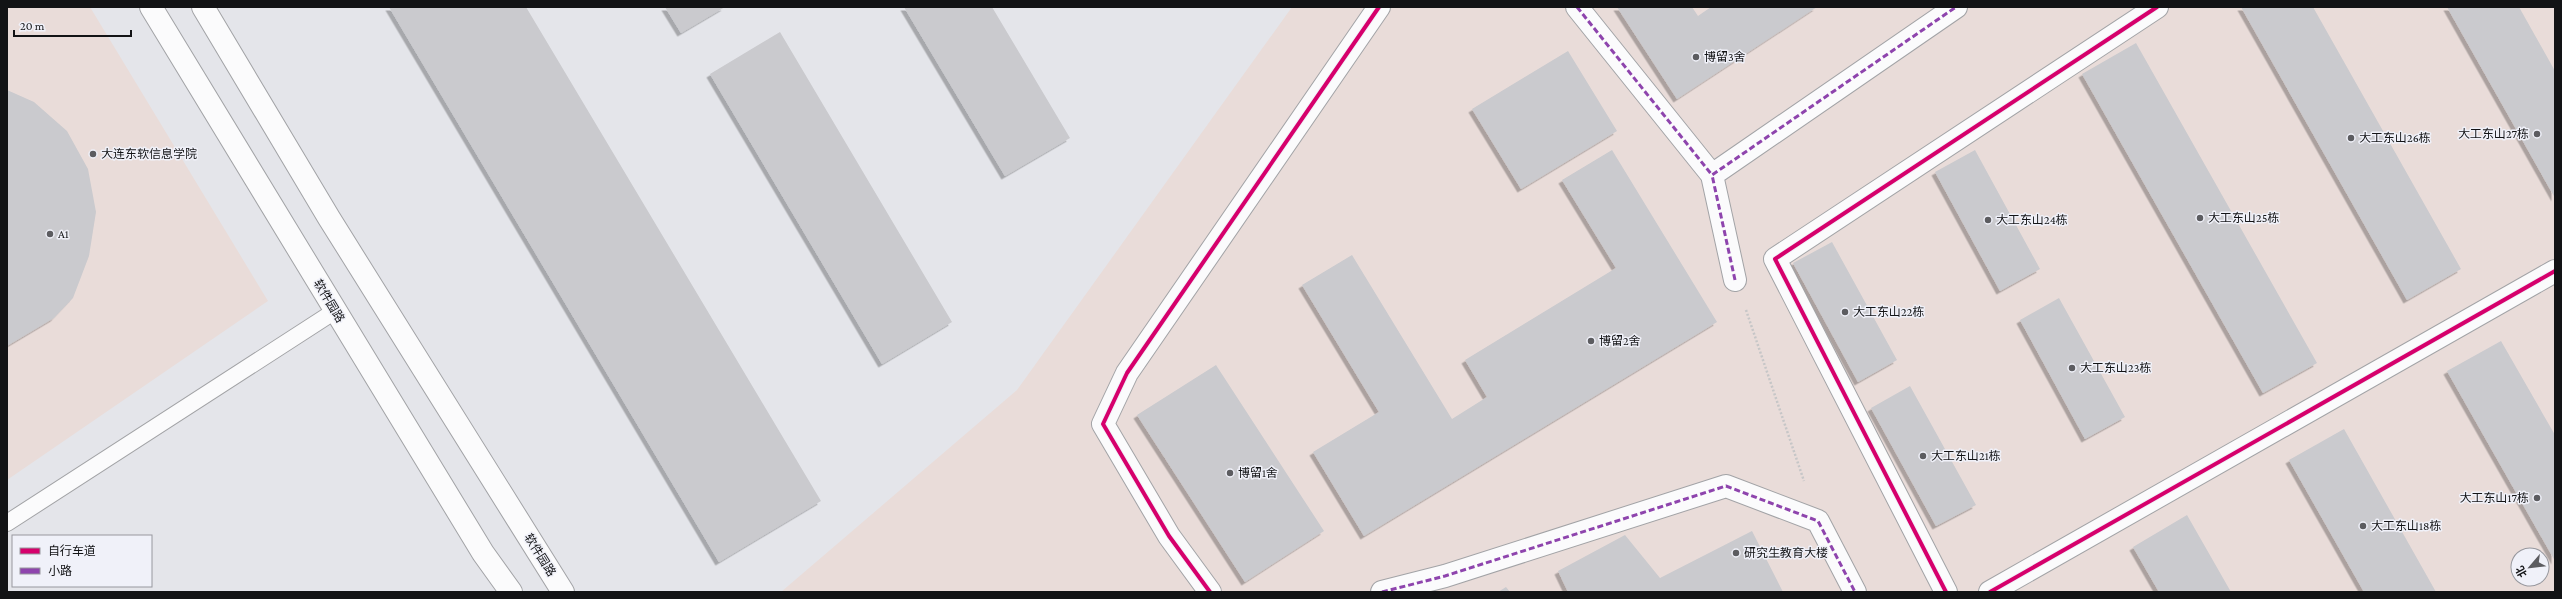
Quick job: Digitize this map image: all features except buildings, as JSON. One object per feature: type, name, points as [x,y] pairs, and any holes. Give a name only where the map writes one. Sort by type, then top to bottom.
[{"type":"street","name":"软件园路","points":[[151,7],[483,553],[511,592]]},
{"type":"street","name":"软件园路","points":[[203,7],[338,231],[563,592]]},
{"type":"street","points":[[1210,592],[1169,536],[1103,424],[1127,373],[1379,7]]},
{"type":"street","points":[[1576,7],[1712,175],[1735,280]]},
{"type":"street","points":[[1712,175],[1956,7]]},
{"type":"street","points":[[1946,592],[1774,259],[2157,7]]},
{"type":"street","points":[[1990,592],[2555,271]]},
{"type":"street","points":[[1382,592],[1445,576],[1726,486],[1818,521],[1855,592]]},
{"type":"lane","points":[[7,523],[335,311]]},
{"type":"path","points":[[1735,280],[1818,521]]},
{"type":"shaded area","name":"大连东软信息学院","points":[[7,7],[90,7],[268,301],[7,480]]},
{"type":"shaded area","points":[[1292,7],[2555,7],[2555,592],[781,592],[1017,390]]},
{"type":"marked path","points":[[1577,7],[1712,175]]},
{"type":"marked path","points":[[1735,280],[1712,175],[1956,7]]},
{"type":"marked path","points":[[1382,592],[1445,576],[1726,486],[1818,521],[1855,592]]},
{"type":"cycle path","points":[[1210,592],[1169,536],[1103,424],[1127,373],[1379,7]]},
{"type":"cycle path","points":[[1946,592],[1775,259],[2157,7]]},
{"type":"cycle path","points":[[1990,592],[2555,271]]},
{"type":"place","name":"博留3舍","points":[[1696,57]]},
{"type":"place","name":"大工东山27栋","points":[[2537,134]]},
{"type":"place","name":"大工东山26栋","points":[[2351,138]]},
{"type":"place","name":"大连东软信息学院","points":[[93,154]]},
{"type":"place","name":"大工东山25栋","points":[[2200,218]]},
{"type":"place","name":"大工东山24栋","points":[[1988,220]]},
{"type":"place","name":"A1","points":[[50,234]]},
{"type":"place","name":"大工东山22栋","points":[[1845,312]]},
{"type":"place","name":"博留2舍","points":[[1591,341]]},
{"type":"place","name":"大工东山23栋","points":[[2072,368]]},
{"type":"place","name":"大工东山21栋","points":[[1923,456]]},
{"type":"place","name":"博留1舍","points":[[1230,473]]},
{"type":"place","name":"大工东山17栋","points":[[2537,498]]},
{"type":"place","name":"大工东山18栋","points":[[2363,526]]},
{"type":"place","name":"研究生教育大楼","points":[[1736,553]]}]
